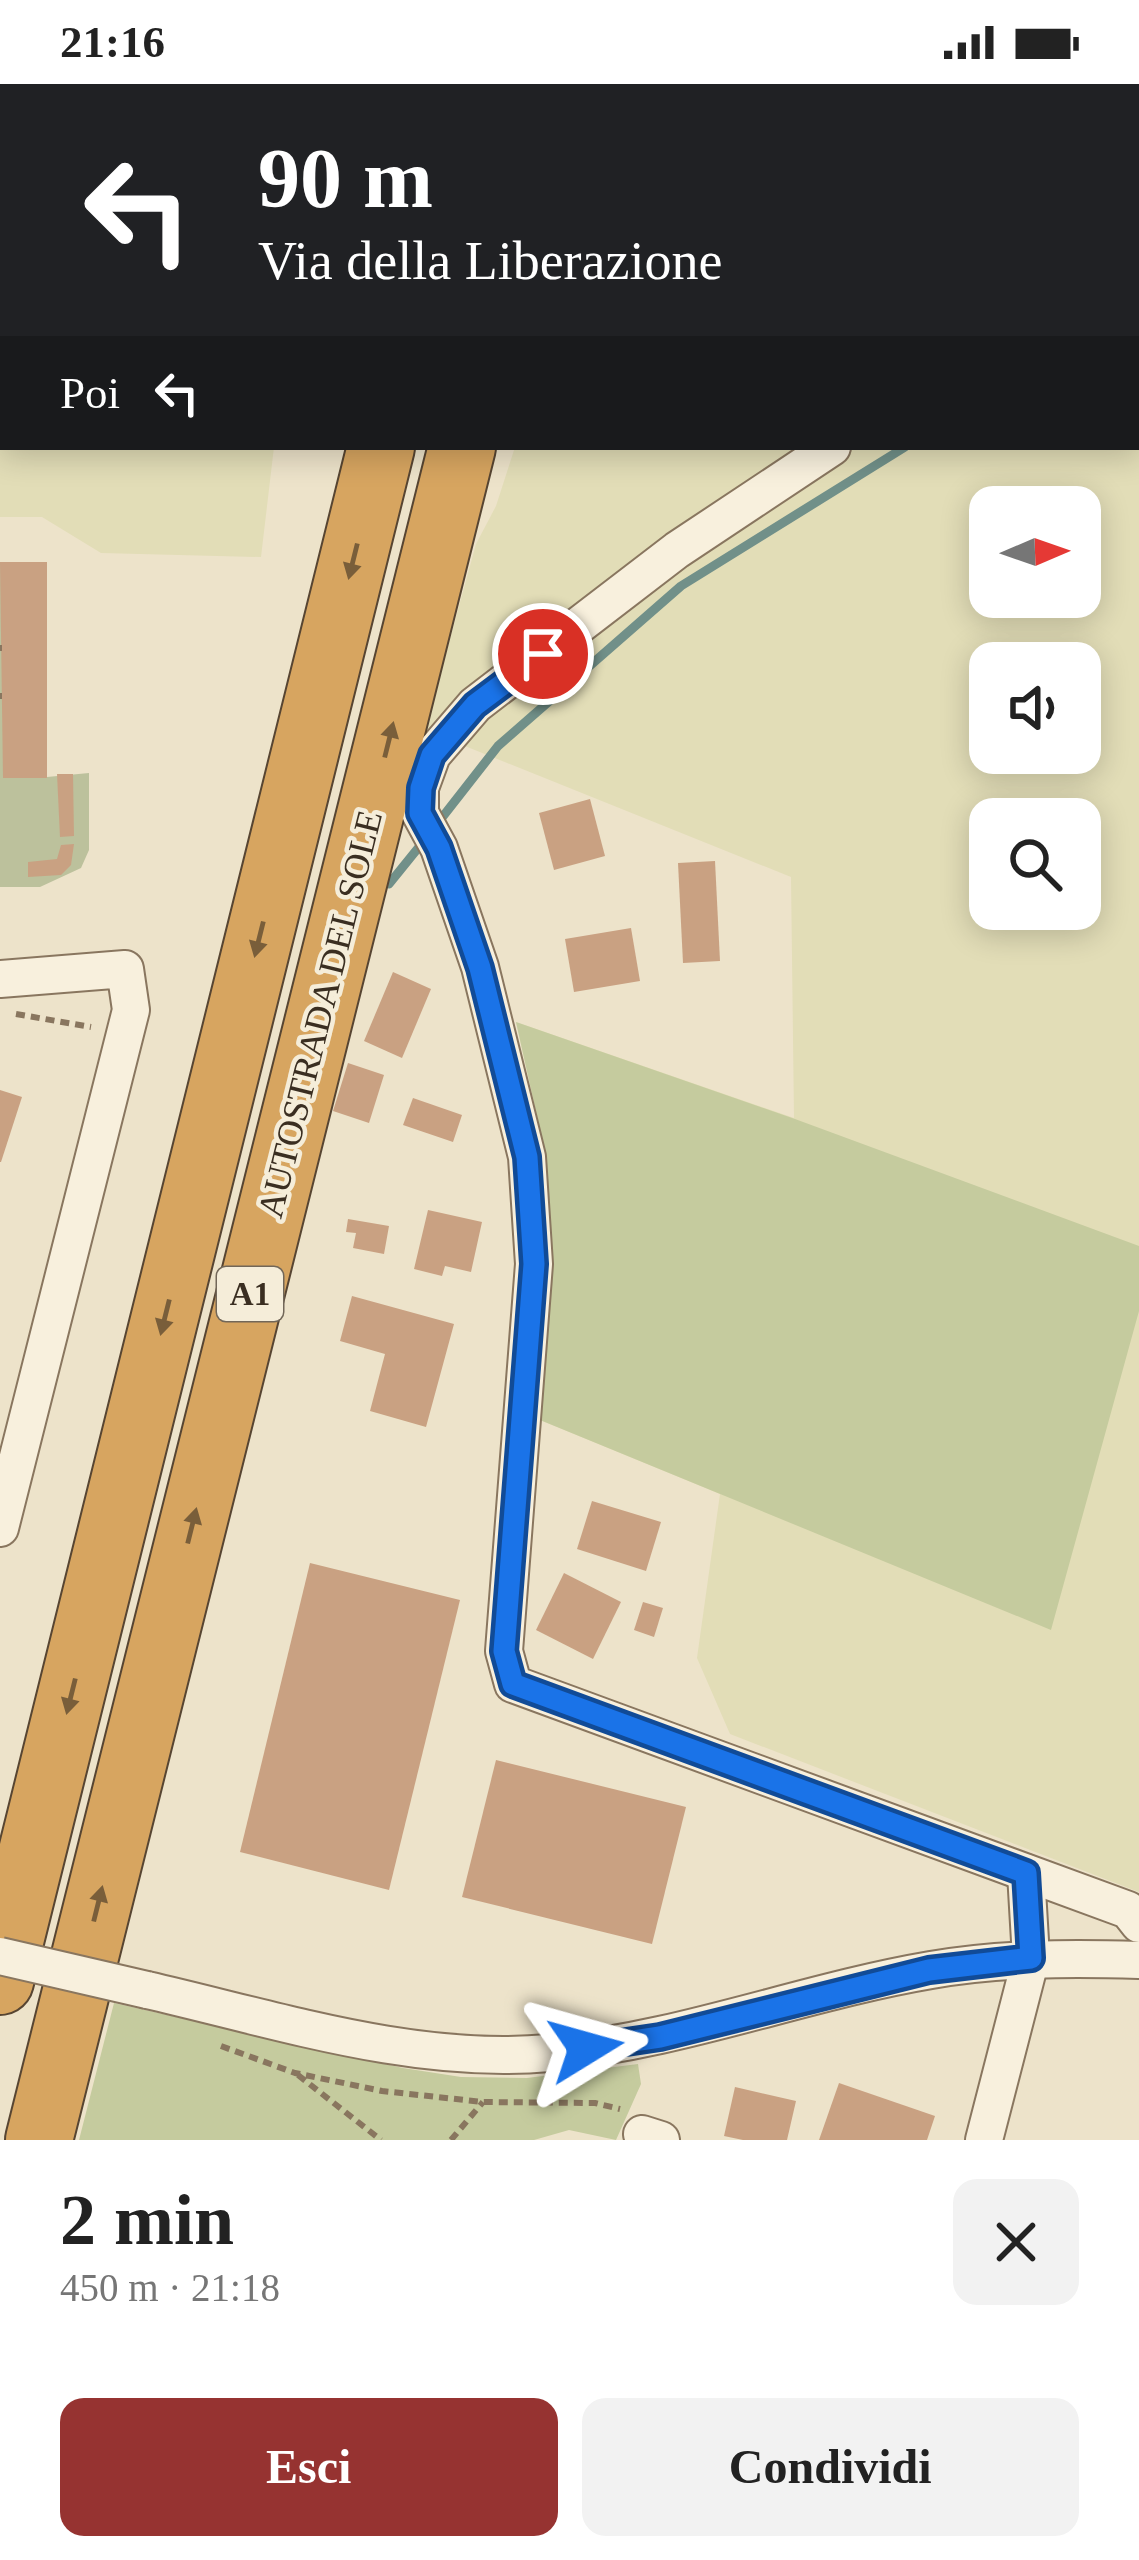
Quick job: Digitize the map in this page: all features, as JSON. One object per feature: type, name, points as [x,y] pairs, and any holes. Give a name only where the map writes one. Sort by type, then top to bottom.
[{"type":"highway","name":"A1","points":[[0,1981],[380,450]]},
{"type":"highway","name":"AUTOSTRADA DEL SOLE","points":[[39,2140],[461,450]]},
{"type":"street","points":[[827,450],[677,550],[475,705],[432,755],[421,788],[420,813],[439,848],[480,968],[527,1157],[534,1264],[504,1651],[513,1684],[1128,1910],[1139,1924]]},
{"type":"street","points":[[0,979],[125,969],[130,1010],[0,1528]]},
{"type":"street","points":[[984,2140],[1031,1958],[1026,1873]]},
{"type":"street","points":[[0,1956],[410,2050],[481,2056],[550,2053],[660,2037],[929,1970],[1031,1958],[1139,1960]]},
{"type":"path","points":[[0,1011],[124,1033]]},
{"type":"path","points":[[295,2073],[381,2140]]},
{"type":"path","points":[[452,2140],[484,2102]]},
{"type":"shaded area","points":[[0,450],[274,450],[261,557],[101,553],[42,517],[0,517]]},
{"type":"shaded area","points":[[514,450],[1139,450],[1139,1892],[730,1734],[697,1658],[720,1494],[540,1420],[549,1268],[539,1125],[516,1022],[794,1118],[791,877],[425,730],[476,544],[496,506]]},
{"type":"green space","points":[[0,562],[47,562],[47,777],[89,773],[89,850],[81,868],[40,887],[0,887]]},
{"type":"green space","points":[[516,1022],[1139,1246],[1139,1311],[1051,1630],[540,1420],[549,1268],[539,1125]]},
{"type":"green space","points":[[114,2003],[461,2077],[527,2078],[638,2064],[641,2084],[616,2140],[569,2130],[534,2140],[79,2140]]},
{"type":"building","points":[[0,562],[47,562],[47,778],[3,778]]},
{"type":"building","points":[[57,774],[73,774],[74,836],[60,837]]},
{"type":"building","points":[[590,799],[605,856],[554,870],[539,813]]},
{"type":"building","points":[[74,844],[71,865],[61,875],[28,877],[28,862],[57,859],[61,845]]},
{"type":"building","points":[[715,861],[720,961],[683,963],[678,863]]},
{"type":"building","points":[[631,928],[640,981],[574,992],[565,939]]},
{"type":"building","points":[[393,972],[431,989],[402,1058],[364,1041]]},
{"type":"building","points":[[348,1063],[384,1075],[369,1123],[333,1111]]},
{"type":"building","points":[[0,1090],[22,1097],[1,1162],[0,1162]]},
{"type":"building","points":[[413,1098],[462,1115],[453,1142],[403,1125]]},
{"type":"building","points":[[428,1210],[482,1222],[471,1272],[445,1266],[442,1276],[414,1269]]},
{"type":"building","points":[[348,1219],[389,1226],[384,1254],[353,1248],[356,1233],[346,1232]]},
{"type":"building","points":[[352,1296],[454,1324],[426,1427],[370,1411],[385,1354],[340,1341]]},
{"type":"building","points":[[592,1501],[661,1522],[646,1571],[577,1549]]},
{"type":"building","points":[[310,1563],[460,1600],[389,1890],[240,1852]]},
{"type":"building","points":[[564,1573],[621,1602],[593,1659],[536,1630]]},
{"type":"building","points":[[643,1602],[663,1608],[654,1637],[634,1630]]},
{"type":"building","points":[[496,1760],[686,1807],[652,1944],[462,1897]]},
{"type":"building","points":[[839,2083],[935,2116],[927,2140],[819,2140]]},
{"type":"building","points":[[735,2087],[796,2101],[787,2140],[724,2136]]},
{"type":"waterway","points":[[437,824],[498,746],[681,586],[900,450]]},
{"type":"waterway","points":[[389,884],[423,842]]},
{"type":"route","points":[[543,654],[475,705],[432,755],[421,788],[420,813],[439,848],[480,968],[527,1157],[534,1264],[504,1651],[513,1684],[1026,1873],[1031,1958],[929,1970],[660,2037],[586,2048]]}]
